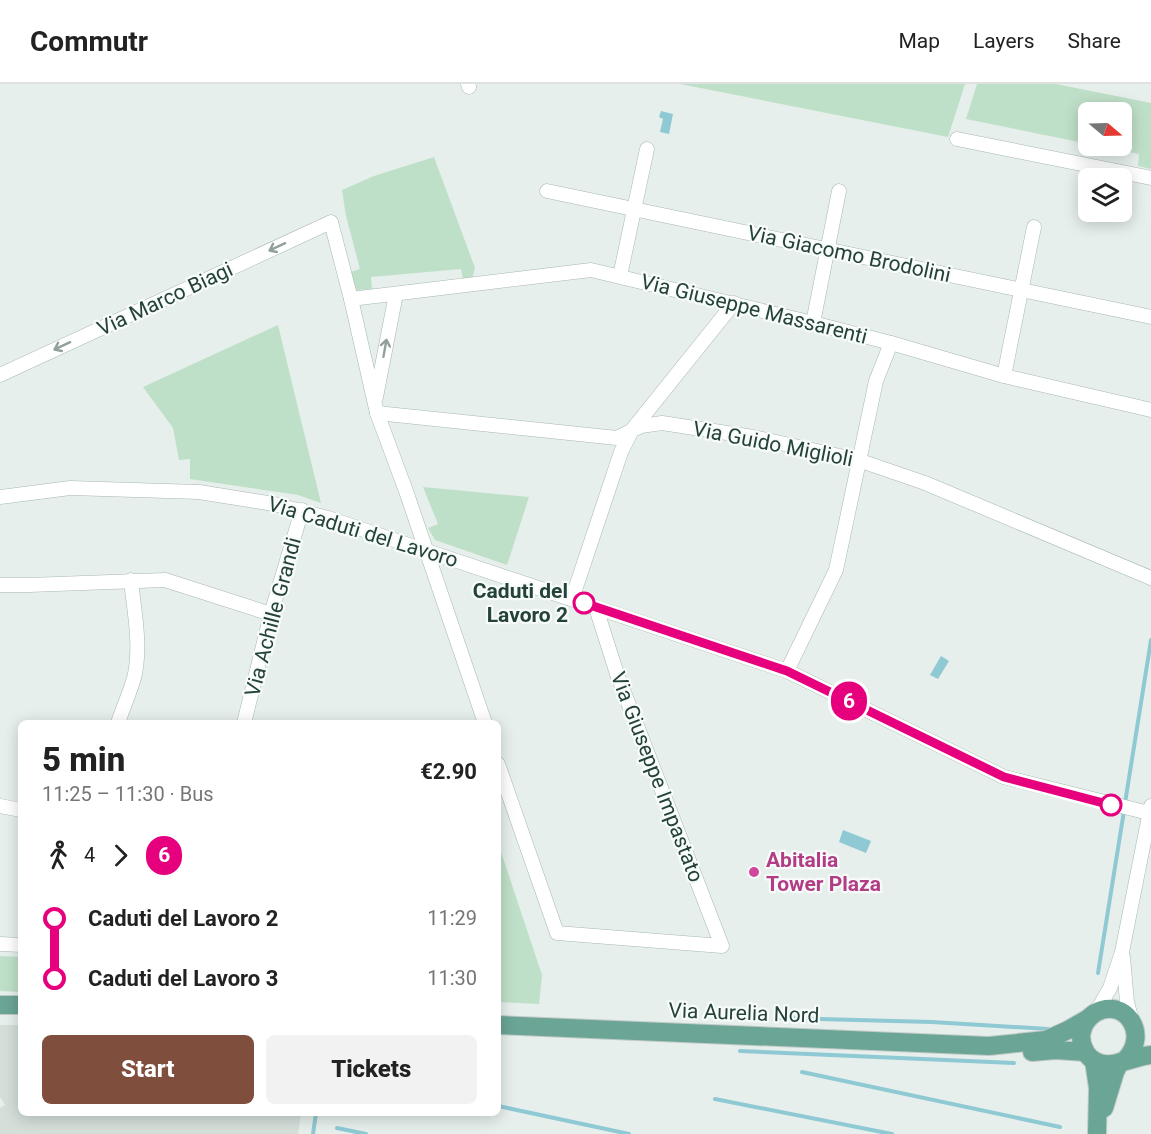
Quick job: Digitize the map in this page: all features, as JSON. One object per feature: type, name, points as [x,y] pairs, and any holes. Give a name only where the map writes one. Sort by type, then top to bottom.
[{"type":"main road","points":[[0,1005],[18,1005]]},
{"type":"main road","points":[[1097,1132],[1098,1088],[1090,1056],[1081,1034],[1092,1015],[1112,1010],[1120,1012],[1151,1040]]},
{"type":"main road","name":"Via Aurelia Nord","points":[[501,1025],[989,1046],[1046,1040],[1092,1015]]},
{"type":"main road","points":[[1097,1132],[1115,1072],[1135,1046],[1134,1026]]},
{"type":"main road","name":"Via Aurelia Nord","points":[[989,1046],[1015,1052],[1056,1050],[1090,1056]]},
{"type":"main road","points":[[1090,1056],[1107,1065],[1151,1055]]},
{"type":"street","points":[[957,139],[1151,178]]},
{"type":"street","points":[[620,276],[647,149]]},
{"type":"street","name":"Via Giacomo Brodolini","points":[[547,191],[1151,317]]},
{"type":"street","points":[[813,323],[839,191]]},
{"type":"street","name":"Via Marco Biagi","points":[[0,375],[331,222],[351,298]]},
{"type":"street","points":[[1004,376],[1034,227]]},
{"type":"street","name":"Via Giuseppe Massarenti","points":[[351,298],[591,270],[734,303],[891,343],[1004,376],[1151,410]]},
{"type":"street","points":[[376,408],[396,294]]},
{"type":"street","points":[[351,298],[376,408],[484,720]]},
{"type":"street","points":[[572,599],[621,452],[632,430],[734,303]]},
{"type":"street","points":[[787,671],[836,570],[876,381],[891,343]]},
{"type":"street","name":"Via Guido Miglioli","points":[[376,408],[617,438],[645,425],[662,423],[753,437],[858,460],[925,483],[1151,578]]},
{"type":"street","name":"Via Caduti del Lavoro","points":[[0,497],[70,488],[182,491],[244,498],[302,510],[426,549],[787,671],[1004,777],[1117,806],[1146,809]]},
{"type":"street","name":"Via Achille Grandi","points":[[245,720],[302,510]]},
{"type":"street","points":[[119,720],[134,679],[136,664],[137,637],[131,580]]},
{"type":"street","points":[[0,585],[131,580],[174,582],[272,614]]},
{"type":"street","name":"Via Giuseppe Impastato","points":[[501,774],[557,933],[722,946],[617,674],[596,608]]},
{"type":"street","points":[[0,806],[18,809]]},
{"type":"street","points":[[1092,1015],[1110,988],[1122,952],[1146,809]]},
{"type":"street","points":[[0,944],[18,945]]},
{"type":"street","points":[[1122,952],[1125,992],[1134,1026]]},
{"type":"shaded area","points":[[0,1025],[18,1025],[18,1116],[301,1116],[298,1134],[0,1134],[0,1108],[5,1105],[0,1097]]},
{"type":"green space","points":[[680,84],[965,84],[948,137]]},
{"type":"green space","points":[[977,84],[1056,84],[1151,103],[1151,169],[1138,166],[1139,154],[1132,153],[1132,102],[1078,102],[1078,142],[966,119]]},
{"type":"green space","points":[[434,157],[475,268],[472,279],[463,280],[461,269],[371,277],[372,289],[356,290],[351,272],[360,269],[346,216],[342,190],[374,176]]},
{"type":"green space","points":[[278,325],[321,503],[298,495],[190,479],[190,459],[179,460],[173,428],[143,387]]},
{"type":"green space","points":[[423,487],[529,497],[507,565],[435,540],[428,528],[438,524]]},
{"type":"green space","points":[[501,852],[542,975],[539,1004],[501,1002]]},
{"type":"green space","points":[[0,956],[18,957],[18,992],[0,991]]},
{"type":"water","points":[[661,111],[673,114],[669,134],[660,132],[663,119],[659,117]]},
{"type":"water","points":[[941,656],[949,661],[938,679],[930,675]]},
{"type":"water","points":[[843,830],[871,841],[866,853],[839,842]]},
{"type":"waterway","points":[[1125,803],[1151,640]]},
{"type":"waterway","points":[[1098,973],[1124,811]]},
{"type":"waterway","points":[[781,1018],[932,1022],[1048,1029]]},
{"type":"waterway","points":[[740,1051],[1014,1063]]},
{"type":"waterway","points":[[802,1072],[1060,1127]]},
{"type":"waterway","points":[[715,1099],[892,1134]]},
{"type":"waterway","points":[[501,1107],[629,1134]]},
{"type":"waterway","points":[[313,1134],[316,1116]]},
{"type":"waterway","points":[[337,1128],[366,1134]]},
{"type":"bus line","name":"6","points":[[584,603],[787,671],[1004,777],[1111,805]]},
{"type":"place","name":"Caduti del Lavoro 2","points":[[584,603]]},
{"type":"place","name":"Abitalia Tower Plaza","points":[[754,872]]}]
